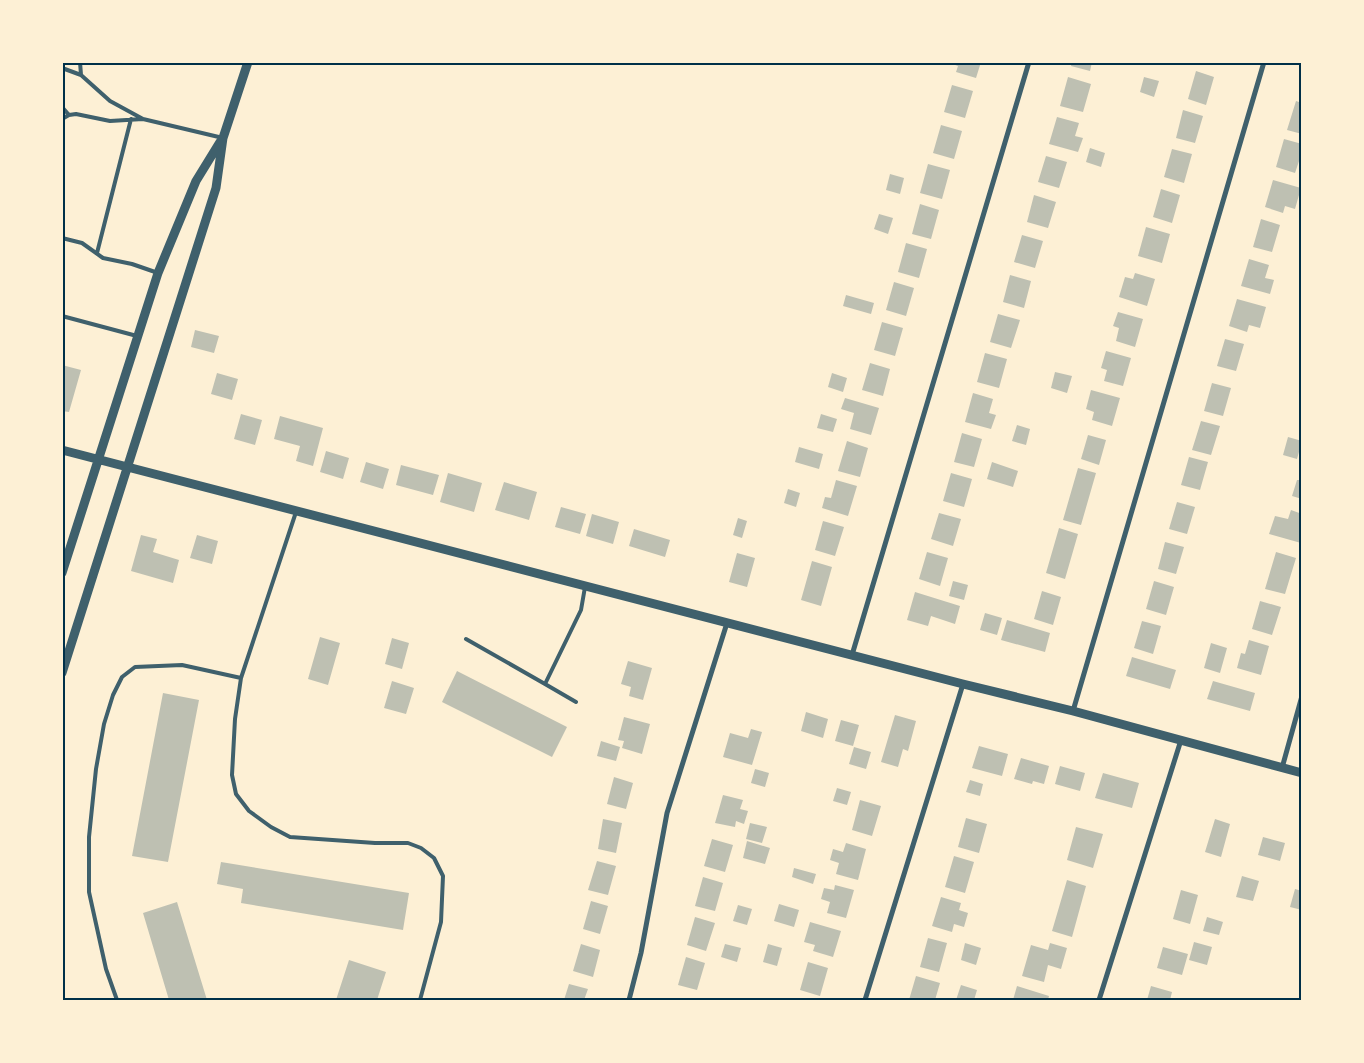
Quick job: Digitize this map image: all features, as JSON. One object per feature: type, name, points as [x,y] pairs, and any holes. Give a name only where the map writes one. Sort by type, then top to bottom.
[{"type":"street","points":[[62,674],[216,188],[223,138],[248,62]]},
{"type":"street","points":[[852,654],[1028,62]]},
{"type":"street","points":[[1073,711],[1264,62]]},
{"type":"street","points":[[62,574],[158,273],[196,181],[223,138]]},
{"type":"street","points":[[62,450],[1073,711],[1302,773]]},
{"type":"street","points":[[629,1000],[641,953],[667,813],[728,623]]},
{"type":"street","points":[[865,1000],[963,684]]},
{"type":"street","points":[[1282,768],[1302,696]]},
{"type":"street","points":[[1099,1000],[1181,740]]},
{"type":"lane","points":[[80,62],[81,75]]},
{"type":"lane","points":[[62,68],[81,75],[110,101],[143,118],[223,138]]},
{"type":"lane","points":[[62,107],[68,115]]},
{"type":"lane","points":[[62,119],[68,115],[76,114],[110,121],[143,118]]},
{"type":"lane","points":[[96,253],[131,119]]},
{"type":"lane","points":[[62,238],[82,243],[106,259],[132,264],[158,273]]},
{"type":"lane","points":[[62,316],[138,336]]},
{"type":"lane","points":[[297,510],[241,678],[235,719],[232,775],[236,794],[249,810],[270,827],[290,838],[375,844],[408,843],[421,848],[434,858],[443,876],[441,922],[420,1000]]},
{"type":"lane","points":[[545,684],[581,610],[585,585]]},
{"type":"lane","points":[[466,639],[576,702]]},
{"type":"lane","points":[[117,1000],[106,969],[89,892],[89,837],[96,770],[104,724],[113,695],[122,677],[135,667],[182,665],[241,678]]},
{"type":"building","points":[[947,62],[981,62],[976,78],[956,72],[958,66]]},
{"type":"building","points":[[1072,62],[1092,62],[1090,71],[1071,66]]},
{"type":"building","points":[[1196,71],[1214,77],[1206,105],[1188,99]]},
{"type":"building","points":[[1068,77],[1091,84],[1083,112],[1060,106]]},
{"type":"building","points":[[1144,77],[1159,81],[1154,97],[1140,92]]},
{"type":"building","points":[[952,85],[973,91],[965,118],[944,112]]},
{"type":"building","points":[[1296,101],[1302,103],[1302,134],[1287,130]]},
{"type":"building","points":[[1183,110],[1203,116],[1195,143],[1176,138]]},
{"type":"building","points":[[1057,117],[1079,123],[1075,136],[1083,138],[1078,152],[1049,144]]},
{"type":"building","points":[[941,125],[962,131],[954,159],[933,153]]},
{"type":"building","points":[[1284,139],[1302,144],[1302,152],[1295,173],[1276,167]]},
{"type":"building","points":[[1090,148],[1105,153],[1101,167],[1086,162]]},
{"type":"building","points":[[1172,149],[1192,154],[1184,183],[1164,177]]},
{"type":"building","points":[[1046,156],[1067,162],[1059,188],[1038,182]]},
{"type":"building","points":[[928,164],[950,170],[942,199],[920,193]]},
{"type":"building","points":[[890,174],[904,178],[900,194],[886,190]]},
{"type":"building","points":[[1273,180],[1301,188],[1295,209],[1285,206],[1283,213],[1265,207]]},
{"type":"building","points":[[1161,189],[1180,195],[1172,223],[1153,217]]},
{"type":"building","points":[[1034,195],[1056,202],[1048,228],[1027,222]]},
{"type":"building","points":[[920,204],[939,210],[931,239],[912,234]]},
{"type":"building","points":[[879,214],[893,218],[888,234],[874,229]]},
{"type":"building","points":[[1261,219],[1280,225],[1272,252],[1253,247]]},
{"type":"building","points":[[1146,227],[1170,234],[1162,263],[1138,256]]},
{"type":"building","points":[[1022,235],[1043,241],[1035,268],[1014,262]]},
{"type":"building","points":[[906,243],[927,249],[919,278],[898,272]]},
{"type":"building","points":[[1249,259],[1269,265],[1265,278],[1274,280],[1270,294],[1241,286]]},
{"type":"building","points":[[1135,273],[1155,279],[1147,306],[1119,297],[1125,277],[1133,279]]},
{"type":"building","points":[[1010,275],[1031,281],[1024,308],[1003,302]]},
{"type":"building","points":[[894,282],[914,288],[906,316],[886,310]]},
{"type":"building","points":[[846,295],[874,303],[871,314],[843,306]]},
{"type":"building","points":[[1237,299],[1266,307],[1260,328],[1249,325],[1247,332],[1229,326]]},
{"type":"building","points":[[1118,312],[1143,319],[1135,347],[1116,341],[1119,328],[1113,326]]},
{"type":"building","points":[[998,314],[1020,320],[1011,348],[990,342]]},
{"type":"building","points":[[882,322],[903,328],[895,356],[874,350]]},
{"type":"building","points":[[195,330],[219,336],[214,353],[191,347]]},
{"type":"building","points":[[1225,339],[1244,344],[1236,371],[1217,366]]},
{"type":"building","points":[[1106,351],[1131,358],[1123,386],[1104,381],[1107,370],[1101,368]]},
{"type":"building","points":[[985,353],[1007,359],[999,388],[977,382]]},
{"type":"building","points":[[870,363],[890,369],[883,396],[862,390]]},
{"type":"building","points":[[62,365],[81,370],[69,412],[62,411]]},
{"type":"building","points":[[1055,372],[1072,376],[1067,393],[1051,388]]},
{"type":"building","points":[[217,373],[238,379],[232,400],[211,394]]},
{"type":"building","points":[[832,373],[847,378],[843,392],[828,387]]},
{"type":"building","points":[[1212,383],[1231,388],[1223,416],[1204,411]]},
{"type":"building","points":[[1091,390],[1120,398],[1112,426],[1092,420],[1094,412],[1086,409]]},
{"type":"building","points":[[973,393],[993,399],[989,413],[996,415],[991,429],[965,422]]},
{"type":"building","points":[[845,398],[879,408],[871,435],[850,429],[854,413],[841,409]]},
{"type":"building","points":[[241,414],[262,420],[255,445],[234,439]]},
{"type":"building","points":[[821,414],[837,419],[833,432],[817,428]]},
{"type":"building","points":[[280,416],[323,428],[313,466],[296,461],[300,446],[274,439]]},
{"type":"building","points":[[1201,421],[1220,426],[1211,455],[1192,450]]},
{"type":"building","points":[[1017,425],[1030,429],[1026,445],[1012,441]]},
{"type":"building","points":[[962,433],[982,439],[974,467],[954,462]]},
{"type":"building","points":[[1088,435],[1106,440],[1099,465],[1081,459]]},
{"type":"building","points":[[1288,437],[1302,441],[1297,459],[1283,455]]},
{"type":"building","points":[[847,441],[868,448],[860,477],[838,471]]},
{"type":"building","points":[[799,447],[823,454],[819,469],[795,462]]},
{"type":"building","points":[[326,451],[349,458],[343,479],[320,472]]},
{"type":"building","points":[[1189,457],[1208,462],[1200,490],[1181,485]]},
{"type":"building","points":[[366,462],[389,469],[383,489],[360,482]]},
{"type":"building","points":[[992,462],[1018,471],[1013,487],[987,479]]},
{"type":"building","points":[[401,465],[439,475],[433,495],[396,485]]},
{"type":"building","points":[[1078,468],[1096,473],[1081,525],[1063,520]]},
{"type":"building","points":[[448,473],[482,483],[474,512],[440,502]]},
{"type":"building","points":[[951,473],[972,479],[964,507],[943,501]]},
{"type":"building","points":[[1301,475],[1302,499],[1292,496],[1297,480],[1299,480]]},
{"type":"building","points":[[836,480],[857,486],[848,516],[822,508],[825,497],[831,498]]},
{"type":"building","points":[[504,482],[537,492],[529,520],[495,510]]},
{"type":"building","points":[[788,489],[800,493],[796,507],[784,503]]},
{"type":"building","points":[[1177,502],[1195,507],[1187,534],[1169,529]]},
{"type":"building","points":[[561,507],[586,514],[580,534],[555,527]]},
{"type":"building","points":[[1291,510],[1302,514],[1301,543],[1269,534],[1275,516],[1288,519]]},
{"type":"building","points":[[939,513],[961,519],[953,546],[931,539]]},
{"type":"building","points":[[592,514],[619,522],[613,544],[586,536]]},
{"type":"building","points":[[738,518],[747,521],[742,538],[733,535]]},
{"type":"building","points":[[823,521],[844,527],[835,556],[815,550]]},
{"type":"building","points":[[1059,528],[1078,534],[1065,579],[1046,573]]},
{"type":"building","points":[[634,529],[670,540],[665,557],[629,546]]},
{"type":"building","points":[[141,535],[157,539],[153,552],[179,560],[173,583],[131,571]]},
{"type":"building","points":[[197,535],[218,541],[212,564],[190,558]]},
{"type":"building","points":[[1165,542],[1184,547],[1176,574],[1158,569]]},
{"type":"building","points":[[927,552],[948,558],[940,586],[919,579]]},
{"type":"building","points":[[1276,552],[1296,558],[1285,594],[1265,589]]},
{"type":"building","points":[[737,553],[755,558],[747,587],[729,582]]},
{"type":"building","points":[[812,561],[832,567],[821,606],[801,600]]},
{"type":"building","points":[[953,581],[968,585],[964,600],[949,596]]},
{"type":"building","points":[[1154,581],[1174,587],[1166,615],[1146,609]]},
{"type":"building","points":[[1042,591],[1061,597],[1053,625],[1034,619]]},
{"type":"building","points":[[915,592],[960,606],[955,624],[931,616],[928,626],[907,620]]},
{"type":"building","points":[[1260,601],[1281,607],[1272,635],[1252,629]]},
{"type":"building","points":[[985,613],[1002,618],[997,635],[980,630]]},
{"type":"building","points":[[1007,620],[1050,633],[1045,652],[1001,640]]},
{"type":"building","points":[[1142,621],[1161,626],[1153,654],[1134,648]]},
{"type":"building","points":[[320,637],[340,643],[328,685],[308,679]]},
{"type":"building","points":[[392,638],[409,643],[402,669],[385,664]]},
{"type":"building","points":[[1249,640],[1269,646],[1261,675],[1237,668],[1241,653],[1245,654]]},
{"type":"building","points":[[1211,643],[1227,648],[1220,673],[1204,668]]},
{"type":"building","points":[[1132,657],[1176,670],[1170,689],[1126,676]]},
{"type":"building","points":[[628,661],[652,668],[643,700],[629,696],[631,687],[621,684]]},
{"type":"building","points":[[457,671],[567,727],[552,757],[442,702]]},
{"type":"building","points":[[392,681],[414,688],[406,714],[384,708]]},
{"type":"building","points":[[1213,681],[1255,693],[1250,711],[1207,699]]},
{"type":"building","points":[[163,693],[199,700],[168,862],[132,856]]},
{"type":"building","points":[[806,712],[828,719],[823,738],[801,731]]},
{"type":"building","points":[[895,715],[916,721],[908,751],[903,749],[898,767],[881,762]]},
{"type":"building","points":[[624,717],[650,724],[642,754],[622,748],[624,741],[618,740]]},
{"type":"building","points":[[841,720],[859,725],[853,746],[835,741]]},
{"type":"building","points":[[751,729],[762,732],[752,765],[723,757],[730,733],[748,738]]},
{"type":"building","points":[[601,741],[620,747],[616,761],[597,756]]},
{"type":"building","points":[[979,746],[1008,754],[1002,776],[972,768]]},
{"type":"building","points":[[854,747],[871,752],[866,769],[849,764]]},
{"type":"building","points":[[1021,758],[1049,766],[1044,784],[1033,781],[1032,784],[1014,779]]},
{"type":"building","points":[[1060,766],[1085,773],[1080,791],[1055,784]]},
{"type":"building","points":[[755,769],[769,773],[765,787],[751,783]]},
{"type":"building","points":[[1103,773],[1139,783],[1132,808],[1095,798]]},
{"type":"building","points":[[614,777],[633,783],[626,809],[607,804]]},
{"type":"building","points":[[970,780],[983,784],[980,796],[966,792]]},
{"type":"building","points":[[837,788],[851,792],[847,805],[833,801]]},
{"type":"building","points":[[723,795],[743,800],[740,809],[748,811],[744,824],[736,821],[735,827],[715,823]]},
{"type":"building","points":[[860,800],[881,806],[872,836],[852,830]]},
{"type":"building","points":[[966,818],[987,824],[979,853],[958,847]]},
{"type":"building","points":[[603,819],[622,823],[616,853],[598,849]]},
{"type":"building","points":[[1215,819],[1230,824],[1221,857],[1205,852]]},
{"type":"building","points":[[750,823],[767,827],[762,843],[746,839]]},
{"type":"building","points":[[1076,827],[1103,834],[1093,868],[1067,860]]},
{"type":"building","points":[[1263,837],[1285,843],[1280,861],[1258,855]]},
{"type":"building","points":[[712,839],[733,845],[725,872],[704,866]]},
{"type":"building","points":[[747,841],[770,848],[765,864],[743,858]]},
{"type":"building","points":[[846,843],[866,849],[858,880],[836,874],[839,863],[830,860],[833,849],[843,852]]},
{"type":"building","points":[[954,856],[974,862],[965,893],[945,887]]},
{"type":"building","points":[[597,861],[616,866],[608,895],[588,890]]},
{"type":"building","points":[[221,862],[409,893],[403,930],[241,903],[243,889],[217,884]]},
{"type":"building","points":[[794,868],[816,874],[813,884],[792,877]]},
{"type":"building","points":[[1242,876],[1259,881],[1253,901],[1236,897]]},
{"type":"building","points":[[703,877],[723,883],[715,911],[695,906]]},
{"type":"building","points":[[1067,880],[1086,886],[1072,937],[1052,931]]},
{"type":"building","points":[[835,885],[854,890],[846,918],[827,913],[830,902],[821,899],[824,888],[834,890]]},
{"type":"building","points":[[1295,889],[1302,891],[1302,910],[1290,907]]},
{"type":"building","points":[[1181,890],[1198,895],[1190,924],[1173,919]]},
{"type":"building","points":[[941,897],[961,903],[959,910],[968,913],[964,927],[954,924],[952,932],[932,926]]},
{"type":"building","points":[[591,901],[608,906],[600,934],[583,929]]},
{"type":"building","points":[[177,902],[207,1000],[169,1000],[143,913]]},
{"type":"building","points":[[779,904],[799,910],[794,927],[774,921]]},
{"type":"building","points":[[738,905],[752,909],[747,925],[733,921]]},
{"type":"building","points":[[695,917],[715,923],[706,951],[687,945]]},
{"type":"building","points":[[1207,917],[1223,922],[1219,935],[1203,931]]},
{"type":"building","points":[[810,922],[841,931],[833,957],[813,951],[815,945],[804,942]]},
{"type":"building","points":[[928,938],[947,943],[939,972],[920,967]]},
{"type":"building","points":[[1194,942],[1212,947],[1207,965],[1189,960]]},
{"type":"building","points":[[965,943],[981,948],[976,965],[961,960]]},
{"type":"building","points":[[1050,943],[1067,948],[1061,969],[1048,965],[1044,982],[1022,976],[1031,945],[1048,950]]},
{"type":"building","points":[[581,944],[600,950],[593,977],[573,971]]},
{"type":"building","points":[[725,944],[741,948],[737,962],[721,957]]},
{"type":"building","points":[[768,944],[782,948],[777,966],[763,962]]},
{"type":"building","points":[[1163,947],[1188,954],[1182,975],[1157,968]]},
{"type":"building","points":[[686,957],[705,963],[697,990],[678,985]]},
{"type":"building","points":[[349,960],[386,972],[377,1000],[336,1000]]},
{"type":"building","points":[[808,962],[828,968],[820,996],[800,990]]},
{"type":"building","points":[[916,976],[940,983],[935,1000],[909,1000]]},
{"type":"building","points":[[569,984],[588,989],[584,1000],[564,1000]]},
{"type":"building","points":[[961,985],[977,990],[974,1000],[956,1000]]},
{"type":"building","points":[[1017,986],[1049,996],[1048,1000],[1013,1000]]},
{"type":"building","points":[[1151,986],[1172,992],[1170,1000],[1147,1000]]}]
